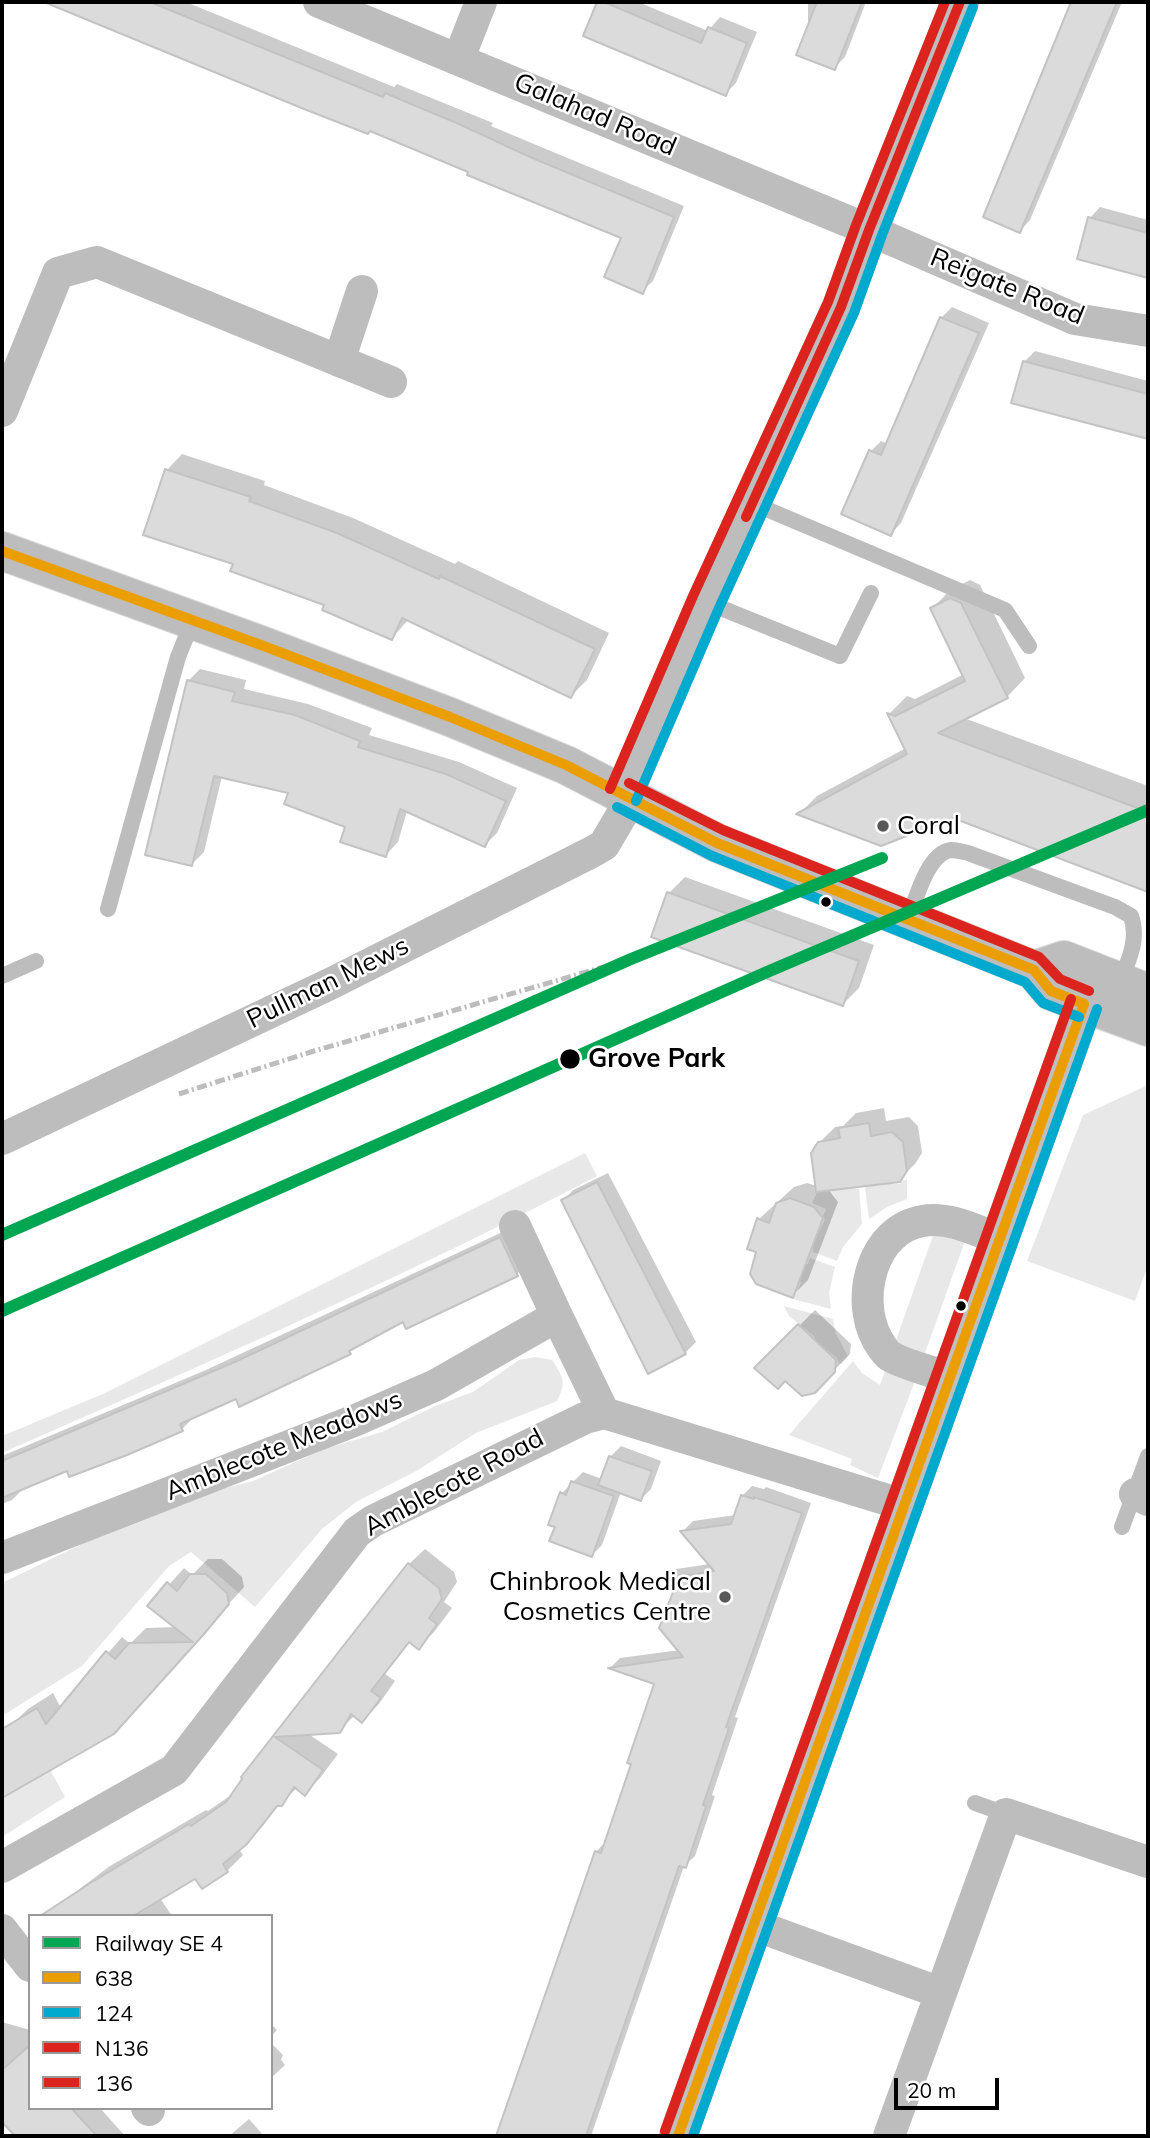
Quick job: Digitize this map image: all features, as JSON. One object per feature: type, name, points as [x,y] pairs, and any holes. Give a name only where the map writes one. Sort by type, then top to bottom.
[{"type":"main road","points":[[627,797],[706,602],[841,307],[960,2]]},
{"type":"main road","points":[[2,551],[450,717],[566,765],[704,836],[1034,970],[1051,990],[1148,1027]]},
{"type":"main road","points":[[1034,970],[1064,960],[1134,987]]},
{"type":"main road","points":[[678,2136],[1084,1004]]},
{"type":"street","name":"Galahad Road","points":[[319,2],[869,230]]},
{"type":"street","points":[[459,58],[481,2]]},
{"type":"street","name":"Reigate Road","points":[[869,230],[1075,320],[1148,331]]},
{"type":"street","points":[[2,411],[56,261],[97,262],[391,382]]},
{"type":"street","points":[[339,361],[362,291]]},
{"type":"street","name":"Pullman Mews","points":[[2,1139],[332,982],[593,852],[604,845],[627,797]]},
{"type":"street","points":[[951,1378],[889,1356],[879,1343],[867,1308],[872,1271],[879,1251],[892,1235],[907,1225],[923,1221],[941,1220],[1001,1240]]},
{"type":"street","points":[[514,1226],[604,1413],[904,1505]]},
{"type":"street","name":"Amblecote Meadows","points":[[2,1558],[366,1416],[436,1385],[557,1317]]},
{"type":"street","name":"Amblecote Road","points":[[2,1867],[174,1770],[357,1532],[373,1521],[553,1432],[604,1413]]},
{"type":"street","points":[[889,2136],[1006,1814],[1148,1862]]},
{"type":"street","points":[[754,1925],[941,1993]]},
{"type":"street","points":[[2,1930],[28,1963]]},
{"type":"lane","points":[[752,503],[1005,610],[1029,646]]},
{"type":"lane","points":[[706,602],[840,656],[871,593]]},
{"type":"lane","points":[[108,909],[178,657],[193,621]]},
{"type":"lane","points":[[908,921],[928,870],[936,859],[953,850],[968,853],[1115,907],[1130,916],[1134,930],[1134,987]]},
{"type":"lane","points":[[2,976],[36,961]]},
{"type":"lane","points":[[1122,1527],[1141,1497],[1148,1456]]},
{"type":"lane","points":[[975,1804],[1006,1814]]},
{"type":"shaded area","points":[[1148,1085],[1148,1265],[1135,1301],[1027,1261],[1083,1115]]},
{"type":"shaded area","points":[[585,1153],[597,1176],[524,1214],[227,1354],[2,1453],[2,1436],[103,1394]]},
{"type":"shaded area","points":[[907,1180],[907,1199],[887,1207],[869,1219],[865,1188],[873,1184],[900,1184]]},
{"type":"shaded area","points":[[859,1189],[862,1224],[843,1247],[837,1261],[813,1252],[813,1243],[825,1220],[823,1216],[826,1209],[812,1203],[818,1190],[823,1192]]},
{"type":"shaded area","points":[[936,1227],[966,1238],[925,1353],[895,1343]]},
{"type":"shaded area","points":[[810,1258],[835,1267],[829,1293],[831,1309],[793,1299],[801,1283],[799,1279],[805,1264],[808,1264]]},
{"type":"shaded area","points":[[784,1306],[833,1319],[836,1334],[848,1356],[841,1364],[815,1341],[815,1337],[789,1316]]},
{"type":"shaded area","points":[[535,1357],[552,1360],[559,1371],[563,1384],[557,1401],[476,1433],[418,1470],[356,1502],[322,1529],[255,1607],[191,1552],[169,1566],[82,1666],[2,1716],[2,1583],[127,1522],[195,1496],[253,1481],[327,1448],[382,1432],[435,1406],[473,1392],[519,1360]]},
{"type":"shaded area","points":[[853,1361],[862,1373],[880,1385],[888,1363],[918,1373],[878,1478],[850,1465],[852,1459],[789,1435]]},
{"type":"shaded area","points":[[48,1766],[65,1797],[2,1837],[2,1792]]},
{"type":"building","points":[[44,2],[150,2],[383,97],[385,93],[674,217],[643,294],[604,277],[621,238],[467,175],[468,172],[370,131],[368,134],[304,109]]},
{"type":"building","points":[[597,2],[604,2],[701,43],[708,27],[747,43],[726,96],[583,36]]},
{"type":"building","points":[[817,2],[862,2],[835,70],[796,55]]},
{"type":"building","points":[[1071,2],[1117,2],[1020,233],[983,217]]},
{"type":"building","points":[[1088,217],[1148,233],[1148,278],[1077,259]]},
{"type":"building","points":[[940,317],[979,333],[891,536],[841,514],[869,450],[881,455]]},
{"type":"building","points":[[1023,361],[1148,394],[1148,439],[1011,403]]},
{"type":"building","points":[[165,469],[251,497],[249,501],[337,533],[439,579],[440,576],[595,649],[571,698],[402,618],[392,640],[322,610],[324,605],[230,571],[233,564],[143,535]]},
{"type":"building","points":[[950,598],[961,603],[1008,698],[938,733],[1148,812],[1148,892],[953,818],[881,846],[796,814],[907,754],[887,713],[895,716],[965,681],[930,608]]},
{"type":"building","points":[[187,680],[235,692],[232,701],[295,715],[360,741],[358,747],[446,774],[506,801],[485,847],[400,809],[386,857],[340,842],[345,827],[284,804],[288,793],[214,776],[192,866],[145,855]]},
{"type":"building","points":[[667,892],[859,961],[843,1006],[651,937]]},
{"type":"building","points":[[869,1123],[871,1136],[892,1132],[903,1142],[907,1171],[900,1182],[816,1192],[811,1153],[818,1142],[840,1138],[838,1128]]},
{"type":"building","points":[[597,1182],[686,1354],[648,1374],[561,1200]]},
{"type":"building","points":[[790,1198],[814,1207],[823,1218],[793,1298],[756,1284],[750,1274],[756,1252],[747,1249],[757,1218],[769,1223],[776,1203]]},
{"type":"building","points":[[500,1237],[518,1276],[406,1329],[403,1322],[349,1351],[351,1354],[239,1407],[236,1399],[180,1424],[183,1431],[127,1455],[69,1477],[67,1471],[2,1498],[2,1461],[237,1361]]},
{"type":"building","points":[[798,1324],[836,1360],[835,1372],[815,1393],[802,1396],[785,1381],[778,1389],[754,1368]]},
{"type":"building","points":[[609,1456],[652,1471],[641,1501],[598,1485]]},
{"type":"building","points":[[571,1481],[614,1496],[592,1557],[549,1541],[555,1527],[548,1525],[560,1492],[566,1495]]},
{"type":"building","points":[[741,1495],[802,1513],[726,1727],[729,1728],[703,1805],[706,1806],[686,1868],[679,1866],[586,2136],[496,2136],[595,1851],[601,1853],[631,1764],[627,1763],[654,1684],[608,1668],[683,1657],[659,1628],[673,1592],[664,1579],[714,1571],[680,1531],[731,1524]]},
{"type":"building","points":[[408,1563],[439,1588],[442,1599],[429,1618],[437,1624],[419,1650],[409,1642],[371,1691],[381,1698],[362,1723],[351,1714],[340,1733],[275,1737],[323,1770],[305,1796],[294,1787],[282,1806],[277,1806],[247,1844],[223,1864],[228,1872],[202,1889],[195,1879],[136,1914],[43,1914],[189,1824],[191,1826],[226,1802],[241,1777]]},
{"type":"building","points":[[190,1574],[206,1574],[227,1593],[229,1604],[204,1634],[114,1734],[2,1798],[2,1729],[37,1708],[46,1724],[106,1651],[115,1659],[129,1643],[193,1642],[147,1606],[167,1582],[177,1591]]},
{"type":"building","points":[[28,2047],[28,2110],[73,2110],[97,2136],[15,2136],[2,2122],[2,2070]]},
{"type":"railway","points":[[179,1094],[314,1051],[631,959]]},
{"type":"transit line","name":"N136","points":[[610,789],[693,596],[828,302],[945,2]]},
{"type":"transit line","name":"136","points":[[746,517],[841,307],[960,2]]},
{"type":"transit line","name":"124","points":[[636,801],[719,608],[854,313],[882,235],[973,7]]},
{"type":"transit line","name":"638","points":[[2,551],[261,645],[450,717],[566,765],[717,843],[1034,970],[1051,991],[1084,1004]]},
{"type":"transit line","name":"N136","points":[[629,783],[723,830],[1039,957],[1060,979],[1089,991]]},
{"type":"transit line","name":"124","points":[[617,807],[712,856],[1025,982],[1043,1003],[1079,1017]]},
{"type":"transit line","points":[[2,1311],[767,972],[1148,810]]},
{"type":"transit line","points":[[2,1235],[631,959],[882,858]]},
{"type":"transit line","name":"N136","points":[[665,2131],[1071,999]]},
{"type":"transit line","name":"638","points":[[678,2136],[1084,1004]]},
{"type":"transit line","name":"124","points":[[693,2136],[1097,1009]]},
{"type":"place","name":"Coral","points":[[883,826]]},
{"type":"place","name":"Grove Park","points":[[570,1059]]},
{"type":"place","name":"Chinbrook Medical Cosmetics Centre","points":[[725,1597]]}]
